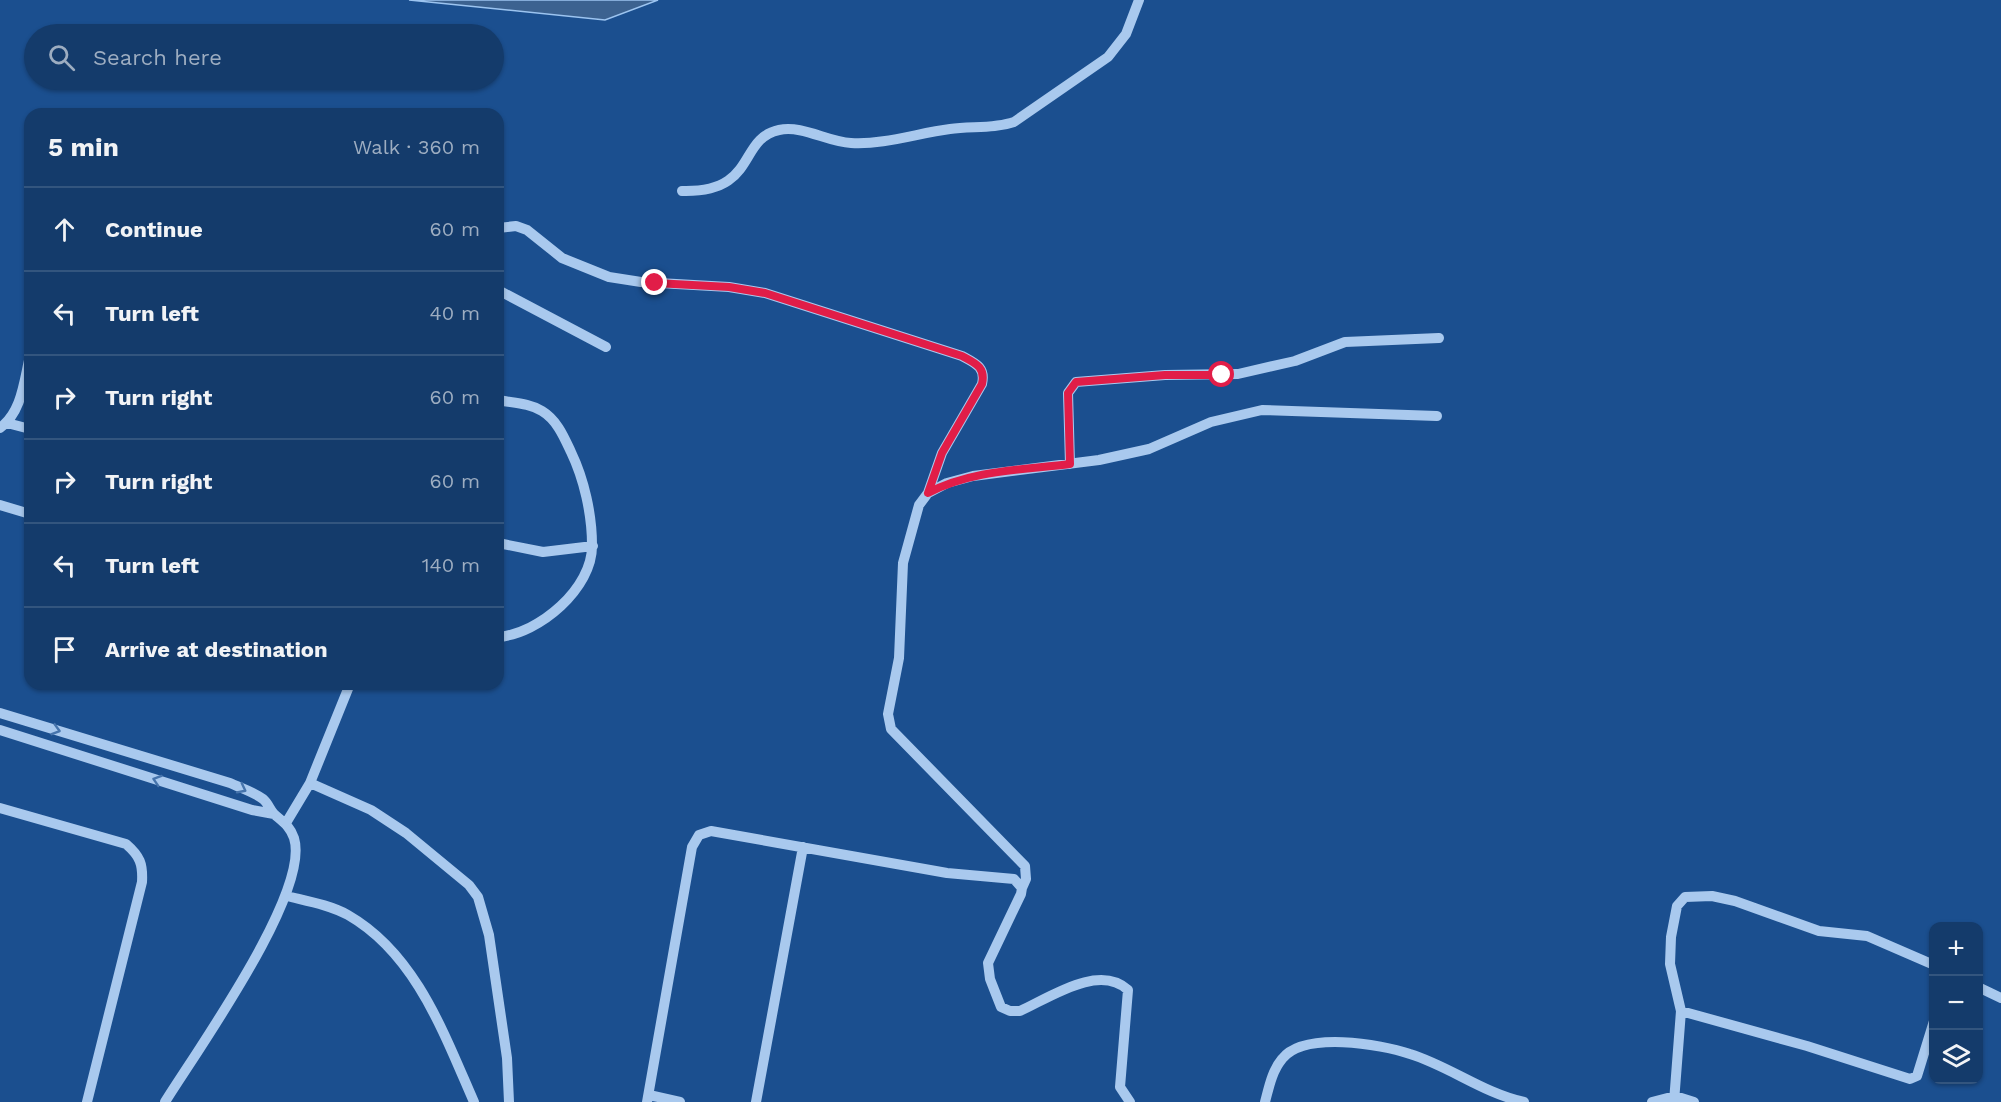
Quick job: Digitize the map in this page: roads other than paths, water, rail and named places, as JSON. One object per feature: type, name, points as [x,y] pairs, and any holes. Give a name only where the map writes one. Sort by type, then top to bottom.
[{"type":"street","points":[[682,191],[707,190],[730,181],[739,174],[762,138],[783,129],[794,129],[851,143],[924,135],[957,128],[1002,126],[1014,122],[1108,57],[1126,34],[1139,0]]},
{"type":"street","points":[[504,227],[516,226],[527,230],[562,258],[609,277],[641,282],[729,287],[765,293],[962,356],[979,364],[983,373],[982,384],[942,453],[928,493],[919,504],[903,563],[899,658],[888,714],[891,729],[1025,866],[1026,879],[1022,894],[988,963],[990,979],[1001,1007],[1010,1011],[1020,1011],[1087,982],[1119,982],[1128,990],[1120,1087],[1130,1102]]},
{"type":"street","points":[[504,293],[606,347]]},
{"type":"street","points":[[1070,464],[1068,393],[1076,382],[1165,375],[1238,374],[1295,361],[1345,342],[1438,338]]},
{"type":"street","points":[[24,382],[20,399],[3,426],[24,428]]},
{"type":"street","points":[[504,401],[529,405],[543,412],[555,423],[577,465],[593,546],[588,566],[571,596],[553,614],[529,628],[504,635]]},
{"type":"street","points":[[928,493],[947,483],[973,476],[1070,464],[1149,449],[1211,422],[1262,410],[1437,416]]},
{"type":"street","points":[[0,505],[24,512]]},
{"type":"street","points":[[504,544],[543,552],[593,546]]},
{"type":"street","points":[[286,823],[310,783],[348,690]]},
{"type":"street","points":[[0,713],[230,783],[264,800],[274,814],[286,823],[294,838],[297,861],[286,896],[243,977],[165,1102]]},
{"type":"street","points":[[0,730],[252,810],[274,814]]},
{"type":"street","points":[[310,783],[371,810],[406,833],[469,885],[478,897],[489,935],[507,1058],[509,1102]]},
{"type":"street","points":[[0,808],[126,844],[135,852],[143,865],[142,882],[87,1102]]},
{"type":"street","points":[[680,1102],[648,1099],[692,847],[699,835],[711,831],[947,873],[1008,876],[1019,883],[1022,888]]},
{"type":"street","points":[[756,1102],[803,848]]},
{"type":"street","points":[[1674,1099],[1681,1011],[1670,964],[1671,937],[1677,906],[1686,897],[1694,895],[1735,901],[1820,930],[1867,936],[1929,963]]},
{"type":"street","points":[[286,896],[347,914],[392,950],[415,979],[445,1036],[474,1102]]},
{"type":"street","points":[[1983,989],[2001,998]]},
{"type":"street","points":[[1681,1011],[1808,1046],[1910,1079],[1917,1076],[1931,1030]]},
{"type":"street","points":[[1265,1102],[1272,1076],[1282,1058],[1298,1048],[1318,1043],[1356,1043],[1411,1054],[1466,1081],[1524,1102]]},
{"type":"street","points":[[1652,1102],[1674,1099],[1694,1102]]},
{"type":"water","points":[[409,0],[658,0],[605,20]]}]
